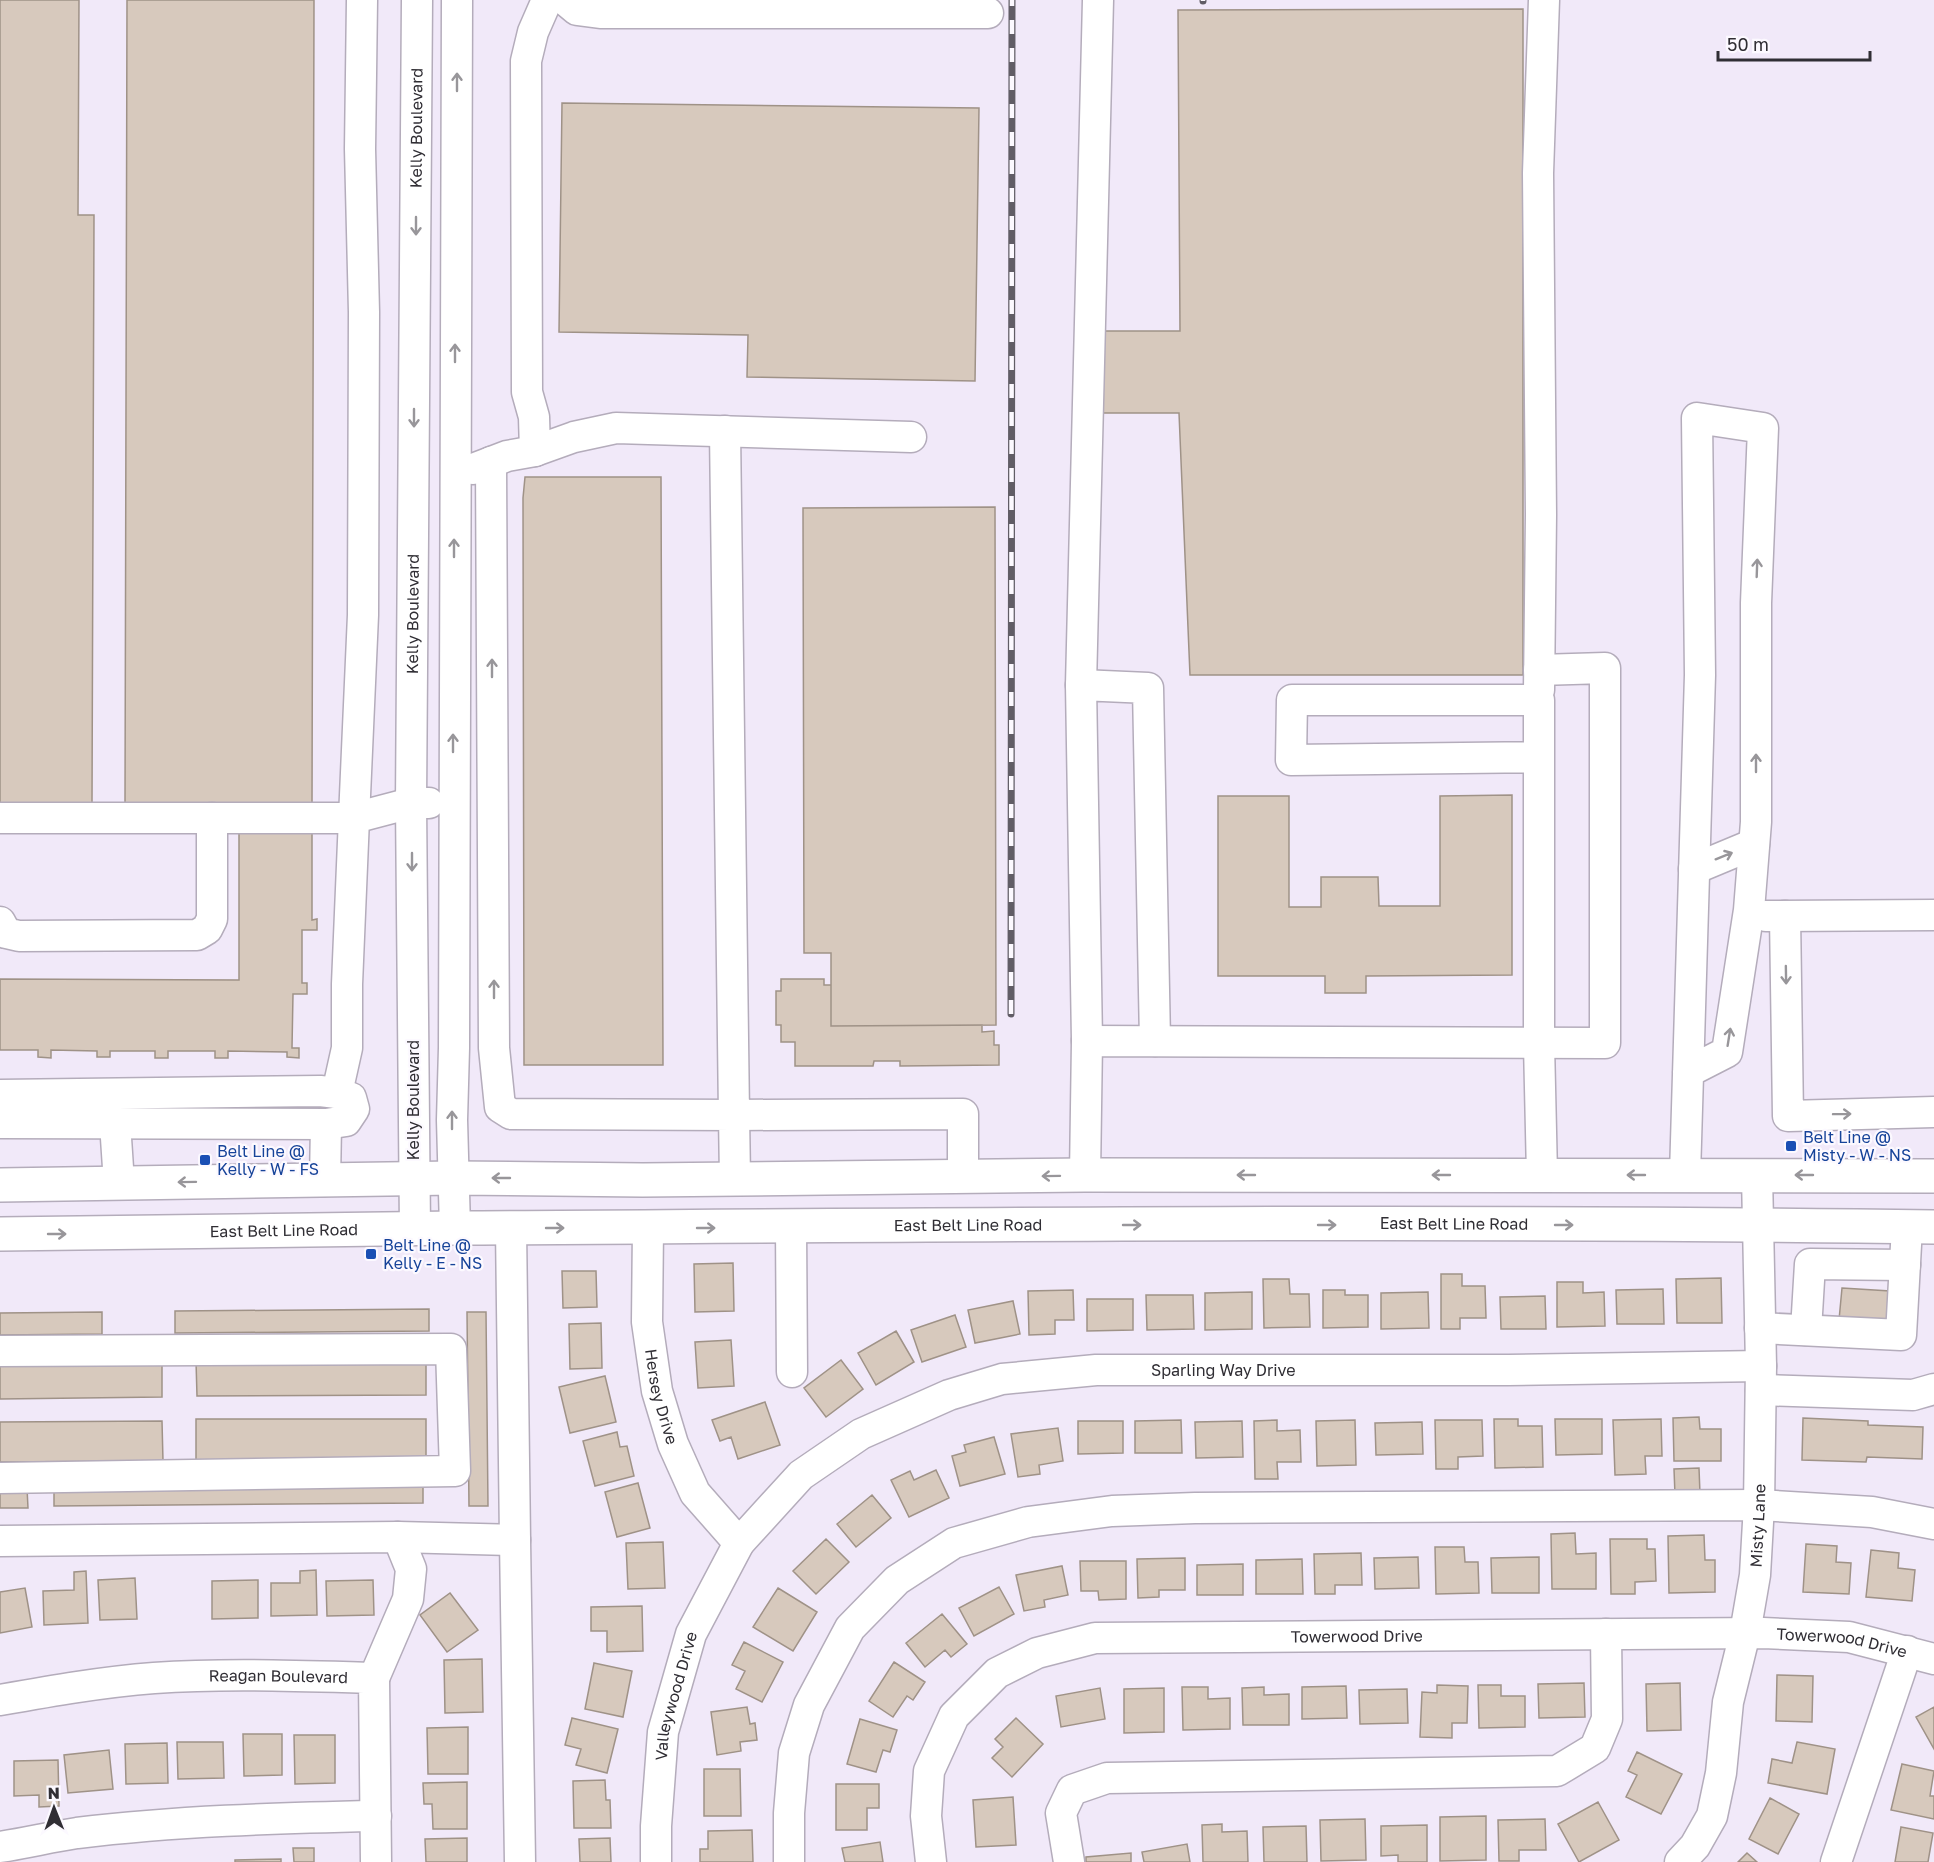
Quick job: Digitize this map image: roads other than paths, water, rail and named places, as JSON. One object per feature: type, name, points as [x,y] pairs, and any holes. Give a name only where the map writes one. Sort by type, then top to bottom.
[{"type":"main road","points":[[1085,1175],[1085,1225]]},
{"type":"main road","points":[[0,1185],[454,1178],[735,1179],[1085,1175],[1934,1176]]},
{"type":"main road","name":"East Belt Line Road","points":[[0,1234],[455,1228],[1085,1225],[1758,1224],[1920,1227]]},
{"type":"street","points":[[337,1093],[347,1048],[347,984],[363,615],[364,312],[360,149],[362,0]]},
{"type":"street","name":"Kelly Boulevard","points":[[415,1229],[411,803],[417,0]]},
{"type":"street","points":[[455,1228],[452,1120],[457,0]]},
{"type":"street","points":[[535,451],[534,417],[527,392],[526,61],[533,32],[547,0]]},
{"type":"street","points":[[565,0],[577,10],[600,13],[988,13]]},
{"type":"street","points":[[1085,1175],[1087,1041],[1081,685],[1098,0]]},
{"type":"street","points":[[1542,1175],[1539,1044],[1538,757],[1541,515],[1538,173],[1544,0]]},
{"type":"street","points":[[1685,1175],[1688,1072],[1694,869],[1700,675],[1697,418],[1763,428],[1756,603],[1756,822],[1748,917],[1727,1052],[1688,1072]]},
{"type":"street","points":[[414,482],[455,482],[474,468],[507,456],[535,451],[574,437],[616,428],[911,437]]},
{"type":"street","points":[[725,431],[735,1179]]},
{"type":"street","points":[[491,462],[494,1048],[500,1107],[511,1114],[963,1114],[963,1176]]},
{"type":"street","points":[[1087,1041],[1605,1043],[1605,668],[1539,670]]},
{"type":"street","points":[[1081,685],[1148,688],[1155,1041]]},
{"type":"street","points":[[1538,757],[1291,760],[1292,700],[1539,700]]},
{"type":"street","points":[[0,818],[354,818],[411,803],[494,820]]},
{"type":"street","points":[[0,922],[6,933],[19,936],[197,935],[207,929],[212,919],[212,818]]},
{"type":"street","points":[[1694,869],[1754,844]]},
{"type":"street","points":[[1748,917],[1934,915]]},
{"type":"street","points":[[1785,916],[1788,1116],[1934,1112]]},
{"type":"street","points":[[454,1048],[494,1048]]},
{"type":"street","points":[[0,1095],[337,1093],[351,1098],[354,1108],[346,1121],[326,1124],[0,1123]]},
{"type":"street","points":[[115,1123],[119,1183]]},
{"type":"street","points":[[325,1181],[326,1124]]},
{"type":"street","name":"Misty Lane","points":[[1680,1862],[1695,1846],[1712,1816],[1721,1773],[1728,1702],[1745,1633],[1755,1575],[1759,1505],[1761,1378],[1757,1175]]},
{"type":"street","points":[[1850,1264],[1852,1226]]},
{"type":"street","points":[[791,1227],[792,1372]]},
{"type":"street","points":[[1760,1328],[1901,1335],[1905,1265],[1920,1227]]},
{"type":"street","points":[[512,1228],[520,1862]]},
{"type":"street","name":"Hersey Drive","points":[[648,1228],[647,1322],[657,1391],[673,1444],[695,1493],[739,1543]]},
{"type":"street","points":[[1806,1330],[1810,1264],[1905,1265]]},
{"type":"street","points":[[0,1351],[451,1349],[456,1471],[0,1478]]},
{"type":"street","name":"Sparling Way Drive","points":[[739,1543],[801,1475],[861,1434],[950,1395],[1002,1379],[1096,1370],[1508,1370],[1761,1378],[1913,1395],[1934,1389]]},
{"type":"street","points":[[789,1862],[789,1813],[794,1753],[814,1695],[850,1628],[897,1580],[954,1543],[1028,1522],[1112,1511],[1207,1508],[1759,1505],[1872,1512],[1934,1524]]},
{"type":"street","points":[[0,1541],[398,1537],[515,1540]]},
{"type":"street","points":[[376,1862],[374,1678],[408,1599],[411,1569],[398,1537]]},
{"type":"street","name":"Valleywood Drive","points":[[656,1862],[656,1826],[663,1732],[691,1634],[739,1543]]},
{"type":"street","name":"Towerwood Drive","points":[[931,1862],[926,1816],[929,1772],[954,1716],[997,1673],[1037,1653],[1095,1638],[1745,1633],[1849,1637],[1921,1655]]},
{"type":"street","points":[[1069,1862],[1061,1813],[1072,1790],[1107,1778],[1557,1770],[1595,1748],[1607,1719],[1606,1634]]},
{"type":"street","points":[[1836,1862],[1921,1655]]},
{"type":"street","name":"Reagan Boulevard","points":[[0,1700],[67,1688],[154,1678],[242,1675],[374,1678]]},
{"type":"street","points":[[0,1847],[76,1834],[171,1824],[376,1816]]},
{"type":"railway","points":[[1011,1014],[1012,0]]},
{"type":"place","name":"Belt Line @ Misty - W - NS","points":[[1791,1146]]},
{"type":"place","name":"Belt Line @ Kelly - W - FS","points":[[205,1160]]},
{"type":"place","name":"Belt Line @ Kelly - E - NS","points":[[371,1254]]}]
